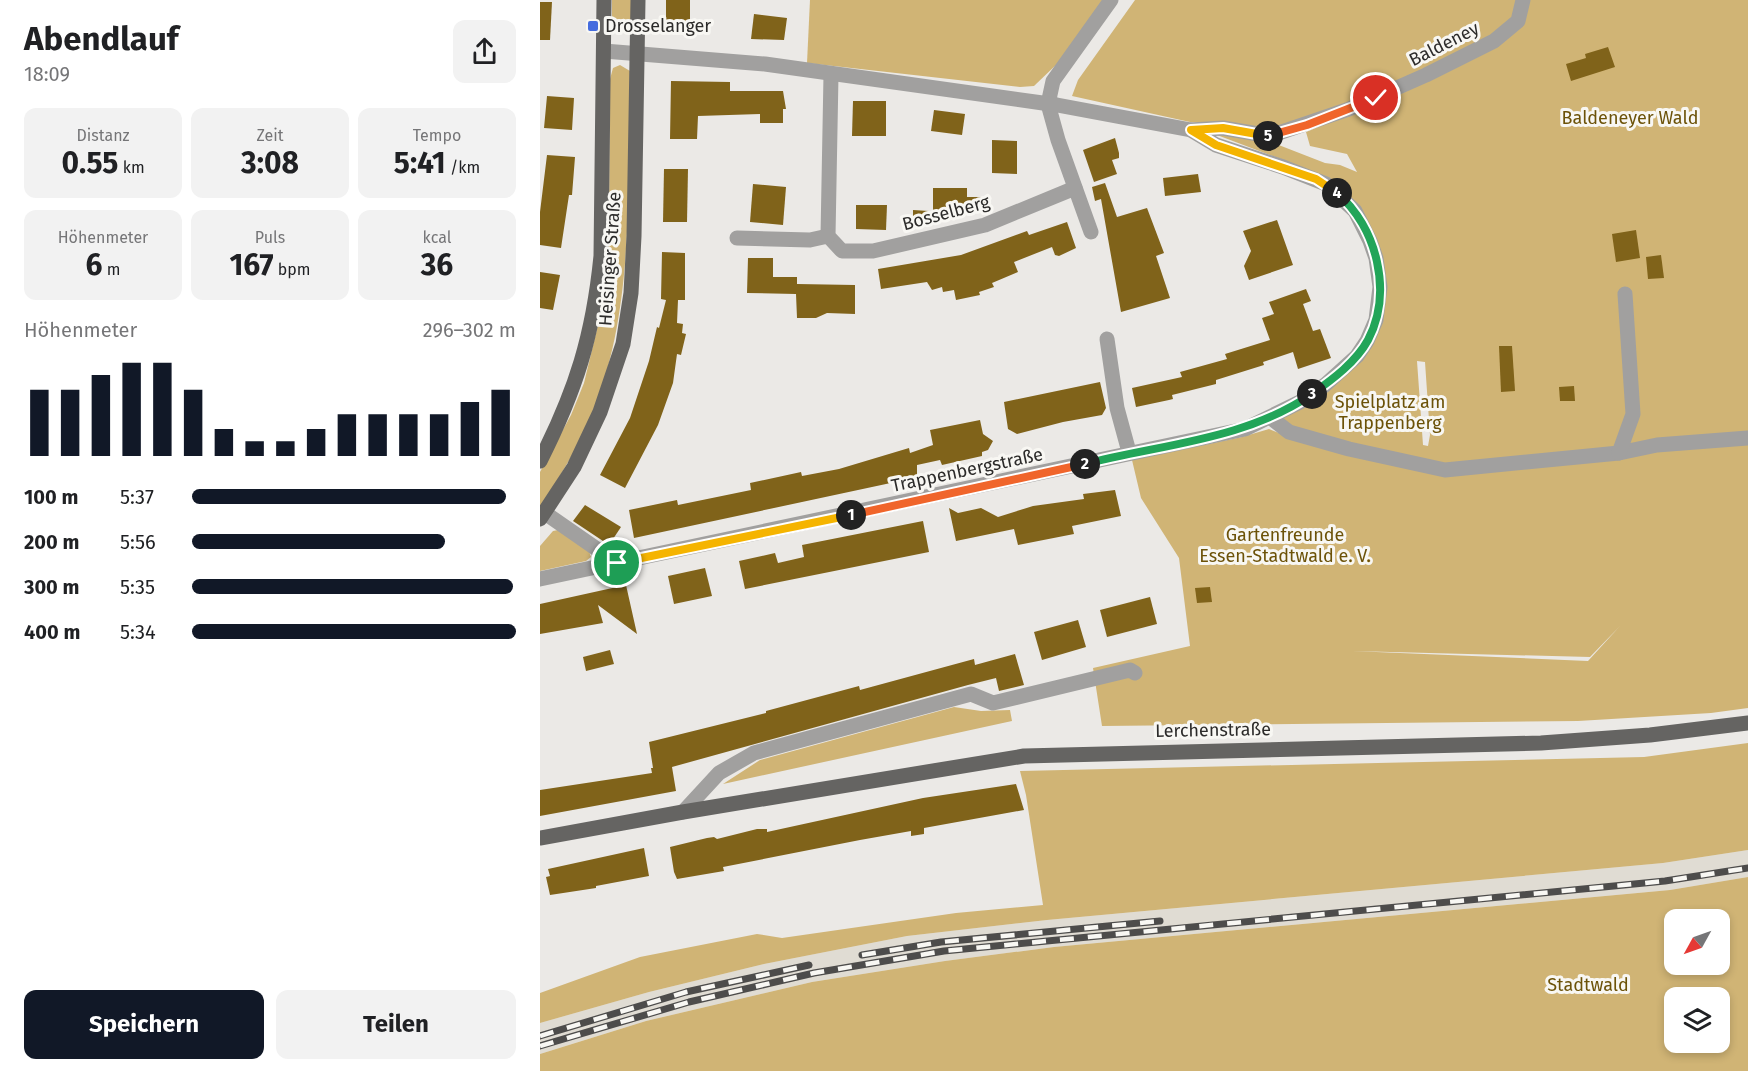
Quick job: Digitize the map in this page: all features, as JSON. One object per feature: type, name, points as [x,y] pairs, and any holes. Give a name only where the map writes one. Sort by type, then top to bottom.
[{"type":"main road","name":"Heisinger Straße","points":[[540,462],[567,410],[585,354],[598,293],[602,256],[604,0]]},
{"type":"main road","name":"Heisinger Straße","points":[[543,516],[574,467],[600,412],[623,344],[631,293],[634,236],[635,53],[638,0]]},
{"type":"main road","name":"Lerchenstraße","points":[[540,838],[1024,756],[1541,743],[1650,735],[1748,723]]},
{"type":"street","points":[[1091,232],[1048,104],[1053,81],[1112,0]]},
{"type":"street","name":"Baldeney","points":[[1191,130],[1223,128],[1270,136],[1349,110],[1494,41],[1518,21],[1523,0]]},
{"type":"street","points":[[604,51],[765,64],[1048,104]]},
{"type":"street","points":[[737,238],[810,240],[828,236],[831,75]]},
{"type":"street","name":"Trappenbergstraße","points":[[540,579],[1057,471],[1129,453],[1245,429],[1271,418],[1324,385],[1349,364],[1367,341],[1376,320],[1380,299],[1376,258],[1361,219],[1349,204],[1326,184],[1301,173],[1216,145],[1191,130],[1048,104]]},
{"type":"street","name":"Bosselberg","points":[[828,236],[835,246],[842,250],[873,251],[985,225],[1075,188]]},
{"type":"street","points":[[1619,453],[1633,414],[1625,294]]},
{"type":"street","points":[[1107,339],[1117,408],[1129,453]]},
{"type":"street","points":[[1271,418],[1289,432],[1349,449],[1445,470],[1619,453],[1657,445],[1748,438]]},
{"type":"street","points":[[543,516],[617,563]]},
{"type":"street","points":[[683,812],[719,773],[754,753],[971,694],[993,703],[1130,670],[1135,673]]},
{"type":"shaded area","points":[[1748,850],[1748,877],[1670,890],[1054,947],[945,961],[812,982],[646,1021],[540,1054],[540,1023],[649,992],[764,964],[907,936],[1047,920],[1663,863]]},
{"type":"green space","points":[[612,0],[631,0],[631,25],[612,25]]},
{"type":"green space","points":[[810,0],[1103,0],[1058,63],[1034,86],[1020,87],[807,63]]},
{"type":"green space","points":[[1135,0],[1748,0],[1748,708],[1711,713],[1578,721],[1102,726],[1093,668],[1190,646],[1179,558],[1141,498],[1132,460],[1242,437],[1269,429],[1297,440],[1290,429],[1277,418],[1328,388],[1378,320],[1367,225],[1289,162],[1209,132],[1271,142],[1325,163],[1340,165],[1357,172],[1347,154],[1310,146],[1306,132],[1405,92],[1277,130],[1190,122],[1072,96],[1078,80]],"holes":[[[1417,361],[1425,362],[1430,435],[1428,446],[1423,445]],[[1620,626],[1588,661],[1352,651],[1590,657]]]},
{"type":"green space","points":[[620,65],[630,71],[629,159],[626,248],[615,336],[605,378],[590,420],[573,454],[540,508],[540,472],[571,415],[584,383],[605,296],[609,231],[610,79],[613,68]]},
{"type":"green space","points":[[558,530],[589,551],[591,557],[586,561],[540,571],[540,546],[553,531]]},
{"type":"green space","points":[[954,707],[981,711],[1010,710],[1012,721],[723,784],[760,760]]},
{"type":"green space","points":[[1748,743],[1748,850],[1663,863],[1047,920],[907,936],[764,964],[649,992],[540,1023],[540,993],[640,957],[757,934],[782,938],[956,913],[1043,905],[1026,795],[1020,771],[1644,757]]},
{"type":"green space","name":"Stadtwald","points":[[1748,877],[1748,1071],[540,1071],[540,1054],[646,1021],[812,982],[1054,947],[1670,890]]},
{"type":"building","points":[[666,0],[690,0],[690,33],[666,33]]},
{"type":"building","points":[[540,2],[552,2],[550,40],[540,40]]},
{"type":"building","points":[[754,14],[787,18],[784,40],[751,39]]},
{"type":"building","points":[[1608,47],[1615,67],[1571,81],[1566,64],[1586,58],[1585,54]]},
{"type":"building","points":[[671,81],[730,82],[730,91],[783,91],[786,109],[783,109],[783,123],[760,123],[760,114],[698,116],[697,139],[670,139]]},
{"type":"building","points":[[547,96],[574,98],[572,130],[544,128]]},
{"type":"building","points":[[853,101],[886,101],[886,136],[852,136]]},
{"type":"building","points":[[934,110],[965,114],[962,135],[931,131]]},
{"type":"building","points":[[1115,138],[1119,158],[1112,160],[1117,174],[1094,182],[1083,150]]},
{"type":"building","points":[[992,140],[1017,141],[1017,174],[992,173]]},
{"type":"building","points":[[547,155],[575,157],[572,195],[569,195],[561,248],[540,245],[540,212]]},
{"type":"building","points":[[664,169],[688,169],[687,222],[663,222]]},
{"type":"building","points":[[1198,174],[1201,192],[1165,196],[1163,178]]},
{"type":"building","points":[[1105,183],[1117,217],[1147,208],[1164,253],[1156,256],[1170,298],[1121,312],[1101,199],[1095,201],[1092,187]]},
{"type":"building","points":[[753,184],[786,187],[783,225],[750,222]]},
{"type":"building","points":[[933,188],[967,188],[967,197],[989,197],[989,211],[967,211],[967,215],[933,214]]},
{"type":"building","points":[[856,205],[887,205],[886,230],[856,229]]},
{"type":"building","points":[[913,210],[929,211],[929,224],[913,224]]},
{"type":"building","points":[[1277,220],[1293,265],[1249,280],[1244,266],[1251,251],[1243,231]]},
{"type":"building","points":[[1067,222],[1076,248],[1059,256],[1055,255],[1052,247],[1014,262],[1018,272],[992,283],[994,287],[979,292],[980,295],[956,300],[954,290],[943,292],[942,287],[932,290],[927,282],[881,289],[878,269],[961,255],[1027,231],[1029,235]]},
{"type":"building","points":[[1636,230],[1640,258],[1616,262],[1612,234]]},
{"type":"building","points":[[662,252],[685,253],[685,300],[678,300],[677,323],[683,324],[682,333],[686,334],[681,355],[677,354],[673,383],[658,425],[625,488],[600,475],[630,418],[649,361],[657,327],[659,328],[666,300],[661,299]]},
{"type":"building","points":[[1661,255],[1664,278],[1648,279],[1646,257]]},
{"type":"building","points":[[748,258],[773,258],[773,277],[797,277],[797,284],[855,285],[855,314],[827,313],[816,318],[797,318],[796,294],[747,293]]},
{"type":"building","points":[[540,272],[560,275],[553,310],[540,308]]},
{"type":"building","points":[[1306,289],[1311,301],[1303,304],[1313,331],[1320,329],[1331,358],[1298,369],[1293,352],[1263,362],[1264,365],[1216,380],[1216,384],[1172,395],[1173,399],[1136,407],[1132,388],[1182,377],[1180,372],[1227,359],[1225,354],[1270,340],[1262,318],[1274,314],[1269,302]]},
{"type":"building","points":[[1499,346],[1512,346],[1515,391],[1501,392]]},
{"type":"building","points":[[1100,382],[1106,408],[1102,415],[1017,434],[1008,429],[1004,402]]},
{"type":"building","points":[[1574,386],[1575,401],[1560,401],[1559,387]]},
{"type":"building","points":[[980,420],[983,434],[993,441],[988,450],[982,452],[982,456],[942,465],[940,460],[917,465],[917,477],[909,479],[906,485],[900,481],[634,538],[629,510],[677,500],[678,505],[751,490],[750,483],[801,472],[802,476],[839,469],[909,448],[910,453],[933,445],[930,430]]},
{"type":"building","points":[[1115,490],[1121,516],[1072,526],[1074,534],[1018,545],[1014,529],[956,541],[949,508],[958,513],[981,508],[998,517],[1033,506],[1084,499],[1083,494]]},
{"type":"building","points":[[585,505],[621,527],[609,545],[573,521]]},
{"type":"building","points":[[923,521],[929,552],[745,589],[739,561],[775,553],[778,563],[804,557],[802,545]]},
{"type":"building","points":[[705,568],[712,596],[674,604],[668,576]]},
{"type":"building","points":[[626,585],[637,634],[598,605],[603,623],[540,634],[540,604]]},
{"type":"building","points":[[1210,587],[1212,602],[1197,603],[1195,588]]},
{"type":"building","points":[[1150,597],[1157,624],[1107,637],[1100,610]]},
{"type":"building","points":[[1078,620],[1086,647],[1042,660],[1034,632]]},
{"type":"building","points":[[610,650],[614,664],[586,671],[583,657]]},
{"type":"building","points":[[1015,654],[1024,685],[999,691],[996,678],[968,685],[672,767],[676,791],[540,816],[540,790],[652,773],[649,742],[766,713],[766,711],[859,686],[860,690],[974,659],[975,665]]},
{"type":"building","points":[[1016,784],[1024,810],[924,828],[924,834],[911,836],[911,831],[723,867],[724,871],[677,879],[674,872],[670,847],[757,829],[767,829],[767,832],[923,798]]},
{"type":"building","points":[[644,848],[649,876],[550,895],[546,877],[550,876],[548,869]]},
{"type":"railway","points":[[540,1046],[689,1002],[814,973],[944,951],[1665,881],[1748,868]]},
{"type":"railway","points":[[862,955],[941,942],[1160,921]]},
{"type":"railway","points":[[540,1036],[686,992],[809,965]]},
{"type":"place","name":"Drosselanger","points":[[593,26]]},
{"type":"route","points":[[617,563],[640,560],[1245,429],[1300,402],[1349,364],[1357,356],[1372,331],[1380,299],[1380,287],[1376,258],[1366,229],[1349,204],[1326,184],[1301,173],[1216,145],[1191,130],[1223,128],[1270,136],[1349,110],[1376,98]]},
{"type":"park label","name":"Baldeneyer Wald","points":[[1630,118]]},
{"type":"park label","name":"Spielplatz am Trappenberg","points":[[1390,412]]},
{"type":"park label","name":"Gartenfreunde Essen-Stadtwald e. V.","points":[[1285,545]]}]
